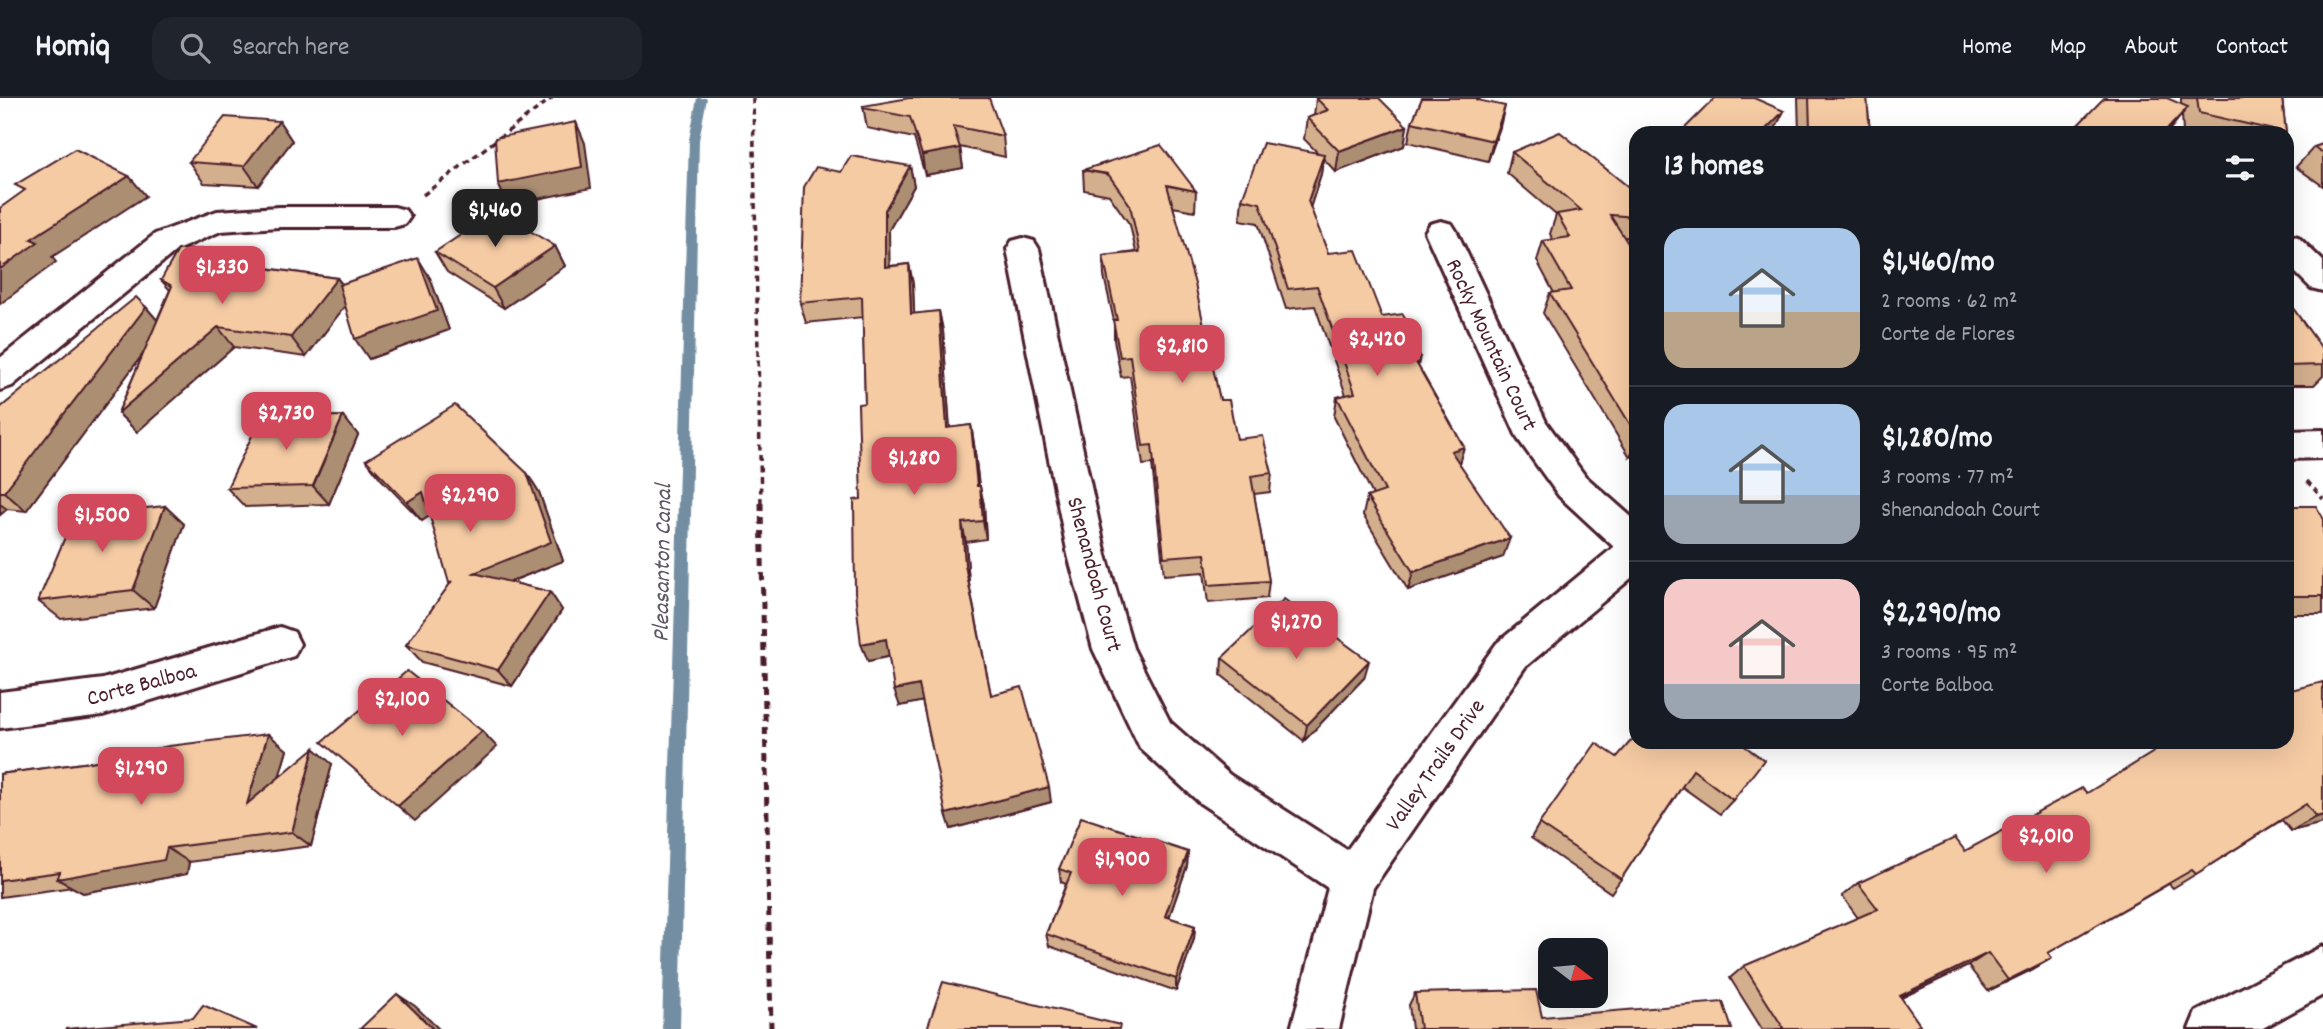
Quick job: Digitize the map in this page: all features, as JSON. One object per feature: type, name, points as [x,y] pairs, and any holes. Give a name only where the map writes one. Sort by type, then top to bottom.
[{"type":"street","points":[[0,377],[166,242],[217,221],[279,217],[394,217]]},
{"type":"street","name":"Rocky Mountain Court","points":[[1441,232],[1531,429],[1572,486],[1629,538]]},
{"type":"street","name":"Shenandoah Court","points":[[1023,249],[1087,555],[1113,649],[1155,735],[1215,789],[1353,879]]},
{"type":"street","points":[[2294,252],[2323,280]]},
{"type":"street","points":[[2294,444],[2323,444]]},
{"type":"street","name":"Valley Trails Drive","points":[[1315,1029],[1353,879],[1511,655],[1629,558]]},
{"type":"street","name":"Corte Balboa","points":[[0,710],[103,697],[280,644]]},
{"type":"street","points":[[2213,1029],[2323,969]]},
{"type":"path","points":[[394,217],[552,98]]},
{"type":"path","points":[[753,98],[771,1029]]},
{"type":"building","points":[[909,98],[989,98],[1003,136],[953,126],[960,148],[922,155],[910,117],[863,108]]},
{"type":"building","points":[[1316,98],[1379,98],[1407,126],[1339,151],[1307,118],[1328,110]]},
{"type":"building","points":[[1422,98],[1477,98],[1505,106],[1493,141],[1412,122]]},
{"type":"building","points":[[1715,98],[1754,98],[1784,111],[1769,126],[1687,126]]},
{"type":"building","points":[[1809,98],[1867,98],[1869,126],[1810,126]]},
{"type":"building","points":[[2104,98],[2167,98],[2188,107],[2170,126],[2077,126]]},
{"type":"building","points":[[2197,98],[2282,98],[2285,126],[2256,126],[2199,113]]},
{"type":"building","points":[[225,117],[279,121],[244,166],[189,162]]},
{"type":"building","points":[[576,122],[582,167],[498,184],[495,138]]},
{"type":"building","points":[[1560,132],[1629,187],[1629,216],[1610,215],[1629,245],[1629,423],[1550,293],[1571,290],[1543,241],[1570,237],[1557,214],[1581,210],[1512,152]]},
{"type":"building","points":[[1263,143],[1324,154],[1308,201],[1328,253],[1356,250],[1382,317],[1403,314],[1420,356],[1413,357],[1464,447],[1451,451],[1510,538],[1413,572],[1367,497],[1385,491],[1337,397],[1355,393],[1317,286],[1288,289],[1260,203],[1242,199]]},
{"type":"building","points":[[2323,144],[2323,153],[2314,147]]},
{"type":"building","points":[[1161,145],[1196,191],[1167,185],[1195,284],[1220,400],[1229,400],[1237,439],[1263,436],[1272,473],[1251,476],[1269,581],[1209,585],[1205,554],[1164,557],[1152,445],[1143,446],[1130,356],[1120,357],[1113,320],[1117,320],[1103,256],[1140,252],[1130,205],[1108,174],[1083,170]]},
{"type":"building","points":[[75,149],[129,176],[31,239],[38,242],[0,269],[0,208],[25,190],[15,185]]},
{"type":"building","points":[[851,156],[910,166],[885,210],[885,267],[909,264],[911,314],[939,311],[947,428],[971,425],[977,486],[980,486],[983,521],[962,523],[965,565],[991,695],[1022,687],[1049,787],[946,814],[919,685],[894,690],[886,639],[861,644],[855,592],[854,500],[861,499],[858,404],[865,403],[862,297],[800,303],[804,187],[816,167],[841,172]]},
{"type":"building","points":[[497,211],[555,246],[493,288],[435,252]]},
{"type":"building","points":[[252,247],[243,265],[337,278],[291,337],[218,327],[118,413],[172,286],[161,280],[178,250]]},
{"type":"building","points":[[418,258],[437,311],[355,339],[339,285]]},
{"type":"building","points":[[136,297],[146,307],[4,492],[0,492],[0,408]]},
{"type":"building","points":[[2294,310],[2323,350],[2323,365],[2294,366]]},
{"type":"building","points":[[455,405],[527,473],[551,542],[474,573],[550,592],[498,670],[406,645],[452,581],[449,583],[423,492],[407,502],[366,460]]},
{"type":"building","points":[[343,416],[313,486],[227,488],[261,417]]},
{"type":"building","points":[[165,506],[133,590],[38,601],[74,516]]},
{"type":"building","points":[[2294,506],[2316,506],[2323,518],[2323,596],[2294,596]]},
{"type":"building","points":[[1284,599],[1369,661],[1307,725],[1222,658]]},
{"type":"building","points":[[407,671],[482,731],[398,806],[322,742]]},
{"type":"building","points":[[2323,682],[2323,815],[2316,817],[2306,804],[2196,874],[2192,870],[2048,953],[2052,958],[2008,980],[1988,953],[1900,996],[1920,1025],[1912,1029],[1784,1029],[1744,966],[1878,909],[1858,883],[1955,838],[1965,851],[2082,788],[2087,793],[2159,749],[2294,749],[2294,689]]},
{"type":"building","points":[[268,734],[247,804],[314,748],[292,832],[167,848],[164,860],[57,879],[60,872],[0,880],[0,774],[91,762],[169,746]]},
{"type":"building","points":[[1596,743],[1617,757],[1629,743],[1629,749],[1749,749],[1764,760],[1733,800],[1693,770],[1621,879],[1539,824]]},
{"type":"building","points":[[1081,817],[1188,852],[1165,916],[1195,926],[1176,979],[1046,934],[1071,873],[1059,869]]},
{"type":"building","points":[[943,982],[1120,1025],[1119,1029],[927,1029]]},
{"type":"building","points":[[1536,990],[1542,1017],[1723,1002],[1732,1029],[1420,1029],[1415,993]]},
{"type":"building","points":[[397,994],[433,1029],[360,1029]]},
{"type":"building","points":[[203,1005],[257,1029],[65,1029],[193,1018]]},
{"type":"waterway","name":"Pleasanton Canal","points":[[671,1029],[694,140],[702,98]]}]
